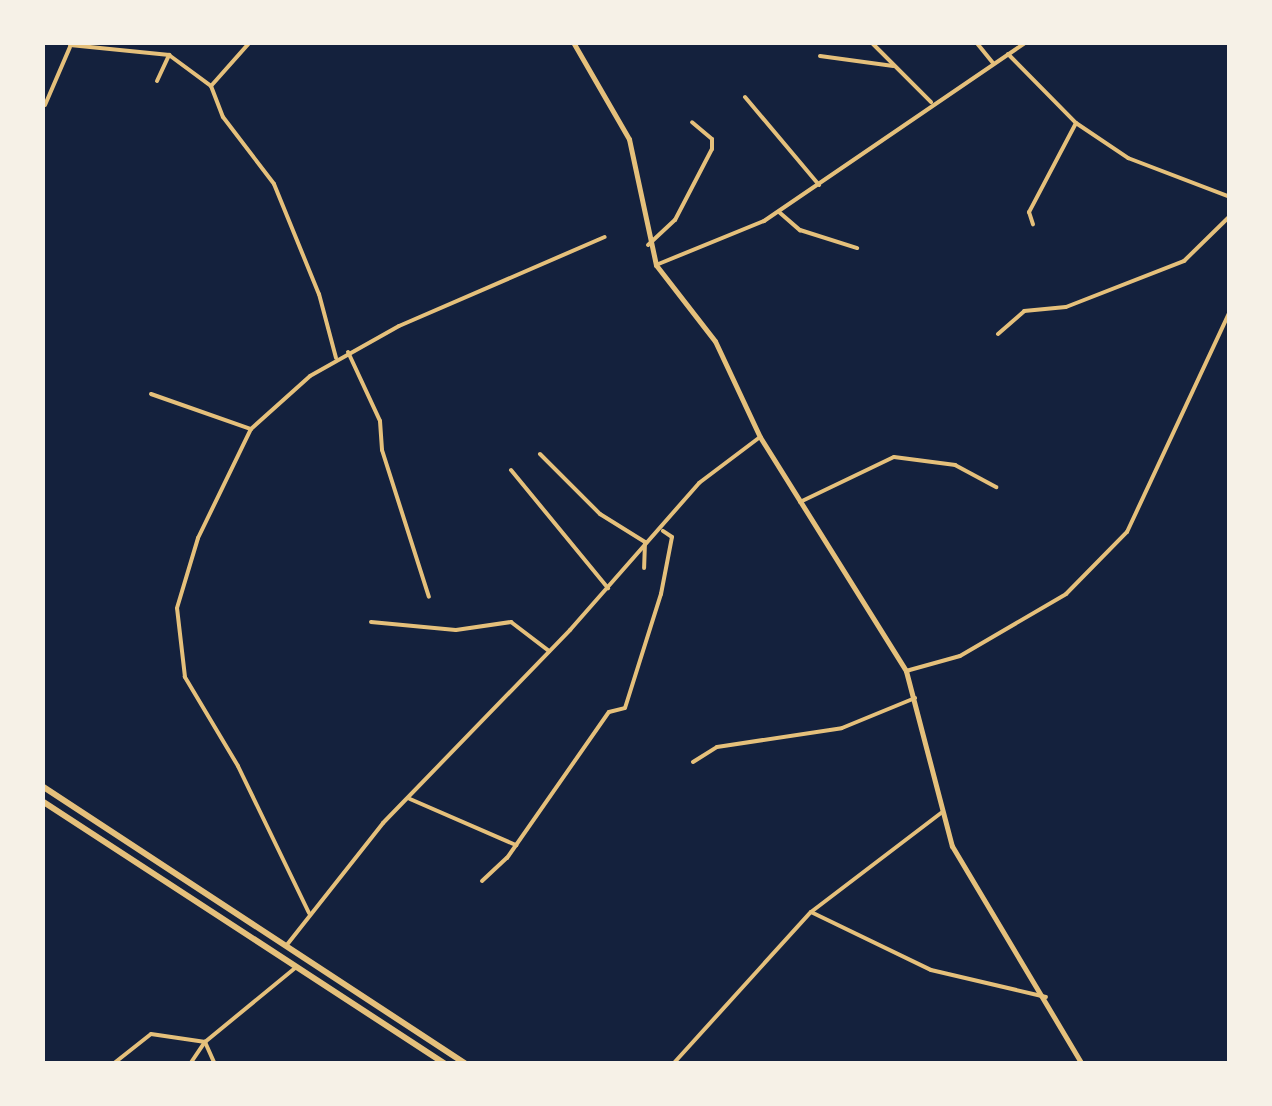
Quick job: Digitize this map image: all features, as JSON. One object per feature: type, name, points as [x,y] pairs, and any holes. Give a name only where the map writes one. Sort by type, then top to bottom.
[{"type":"highway","points":[[42,786],[466,1064]]},
{"type":"highway","points":[[42,800],[445,1064]]},
{"type":"main road","points":[[573,42],[629,139],[648,245],[656,265],[715,341],[760,437],[906,672],[941,813],[960,862],[1046,998],[1082,1064]]},
{"type":"street","points":[[211,86],[250,42]]},
{"type":"street","points":[[871,42],[931,102]]},
{"type":"street","points":[[976,42],[993,63]]},
{"type":"street","points":[[656,265],[779,212],[931,102],[1026,42]]},
{"type":"street","points":[[46,106],[71,44],[169,56],[211,86],[223,117],[274,184],[320,294],[336,358]]},
{"type":"street","points":[[1008,54],[1076,123],[1128,158],[1230,197]]},
{"type":"street","points":[[156,81],[169,56]]},
{"type":"street","points":[[820,56],[893,66]]},
{"type":"street","points":[[746,96],[819,186]]},
{"type":"street","points":[[648,245],[675,220],[712,149],[712,138],[692,122]]},
{"type":"street","points":[[1033,224],[1029,212],[1076,123]]},
{"type":"street","points":[[779,212],[800,230],[856,248]]},
{"type":"street","points":[[998,334],[1024,311],[1066,308],[1184,260],[1230,216]]},
{"type":"street","points":[[309,913],[238,766],[185,677],[178,646],[177,608],[198,538],[251,429],[336,358],[605,237]]},
{"type":"street","points":[[906,672],[960,656],[1066,594],[1128,532],[1230,311]]},
{"type":"street","points":[[348,352],[380,421],[382,450],[429,598]]},
{"type":"street","points":[[152,394],[251,429]]},
{"type":"street","points":[[286,946],[309,913],[410,798],[608,588],[646,542],[662,530],[699,483],[760,437]]},
{"type":"street","points":[[540,454],[600,514],[646,542]]},
{"type":"street","points":[[800,502],[894,457],[955,466],[996,487]]},
{"type":"street","points":[[511,470],[608,588]]},
{"type":"street","points":[[482,881],[516,845],[609,712],[625,708],[672,538],[662,530]]},
{"type":"street","points":[[644,568],[646,542]]},
{"type":"street","points":[[371,622],[456,630],[512,622],[549,651]]},
{"type":"street","points":[[693,762],[717,748],[842,728],[915,698]]},
{"type":"street","points":[[410,798],[516,845]]},
{"type":"street","points":[[672,1064],[812,912],[941,813]]},
{"type":"street","points":[[812,912],[930,970],[1046,998]]},
{"type":"street","points":[[190,1064],[205,1042],[296,966]]},
{"type":"street","points":[[113,1064],[152,1034],[205,1042]]},
{"type":"street","points":[[205,1042],[215,1064]]}]
